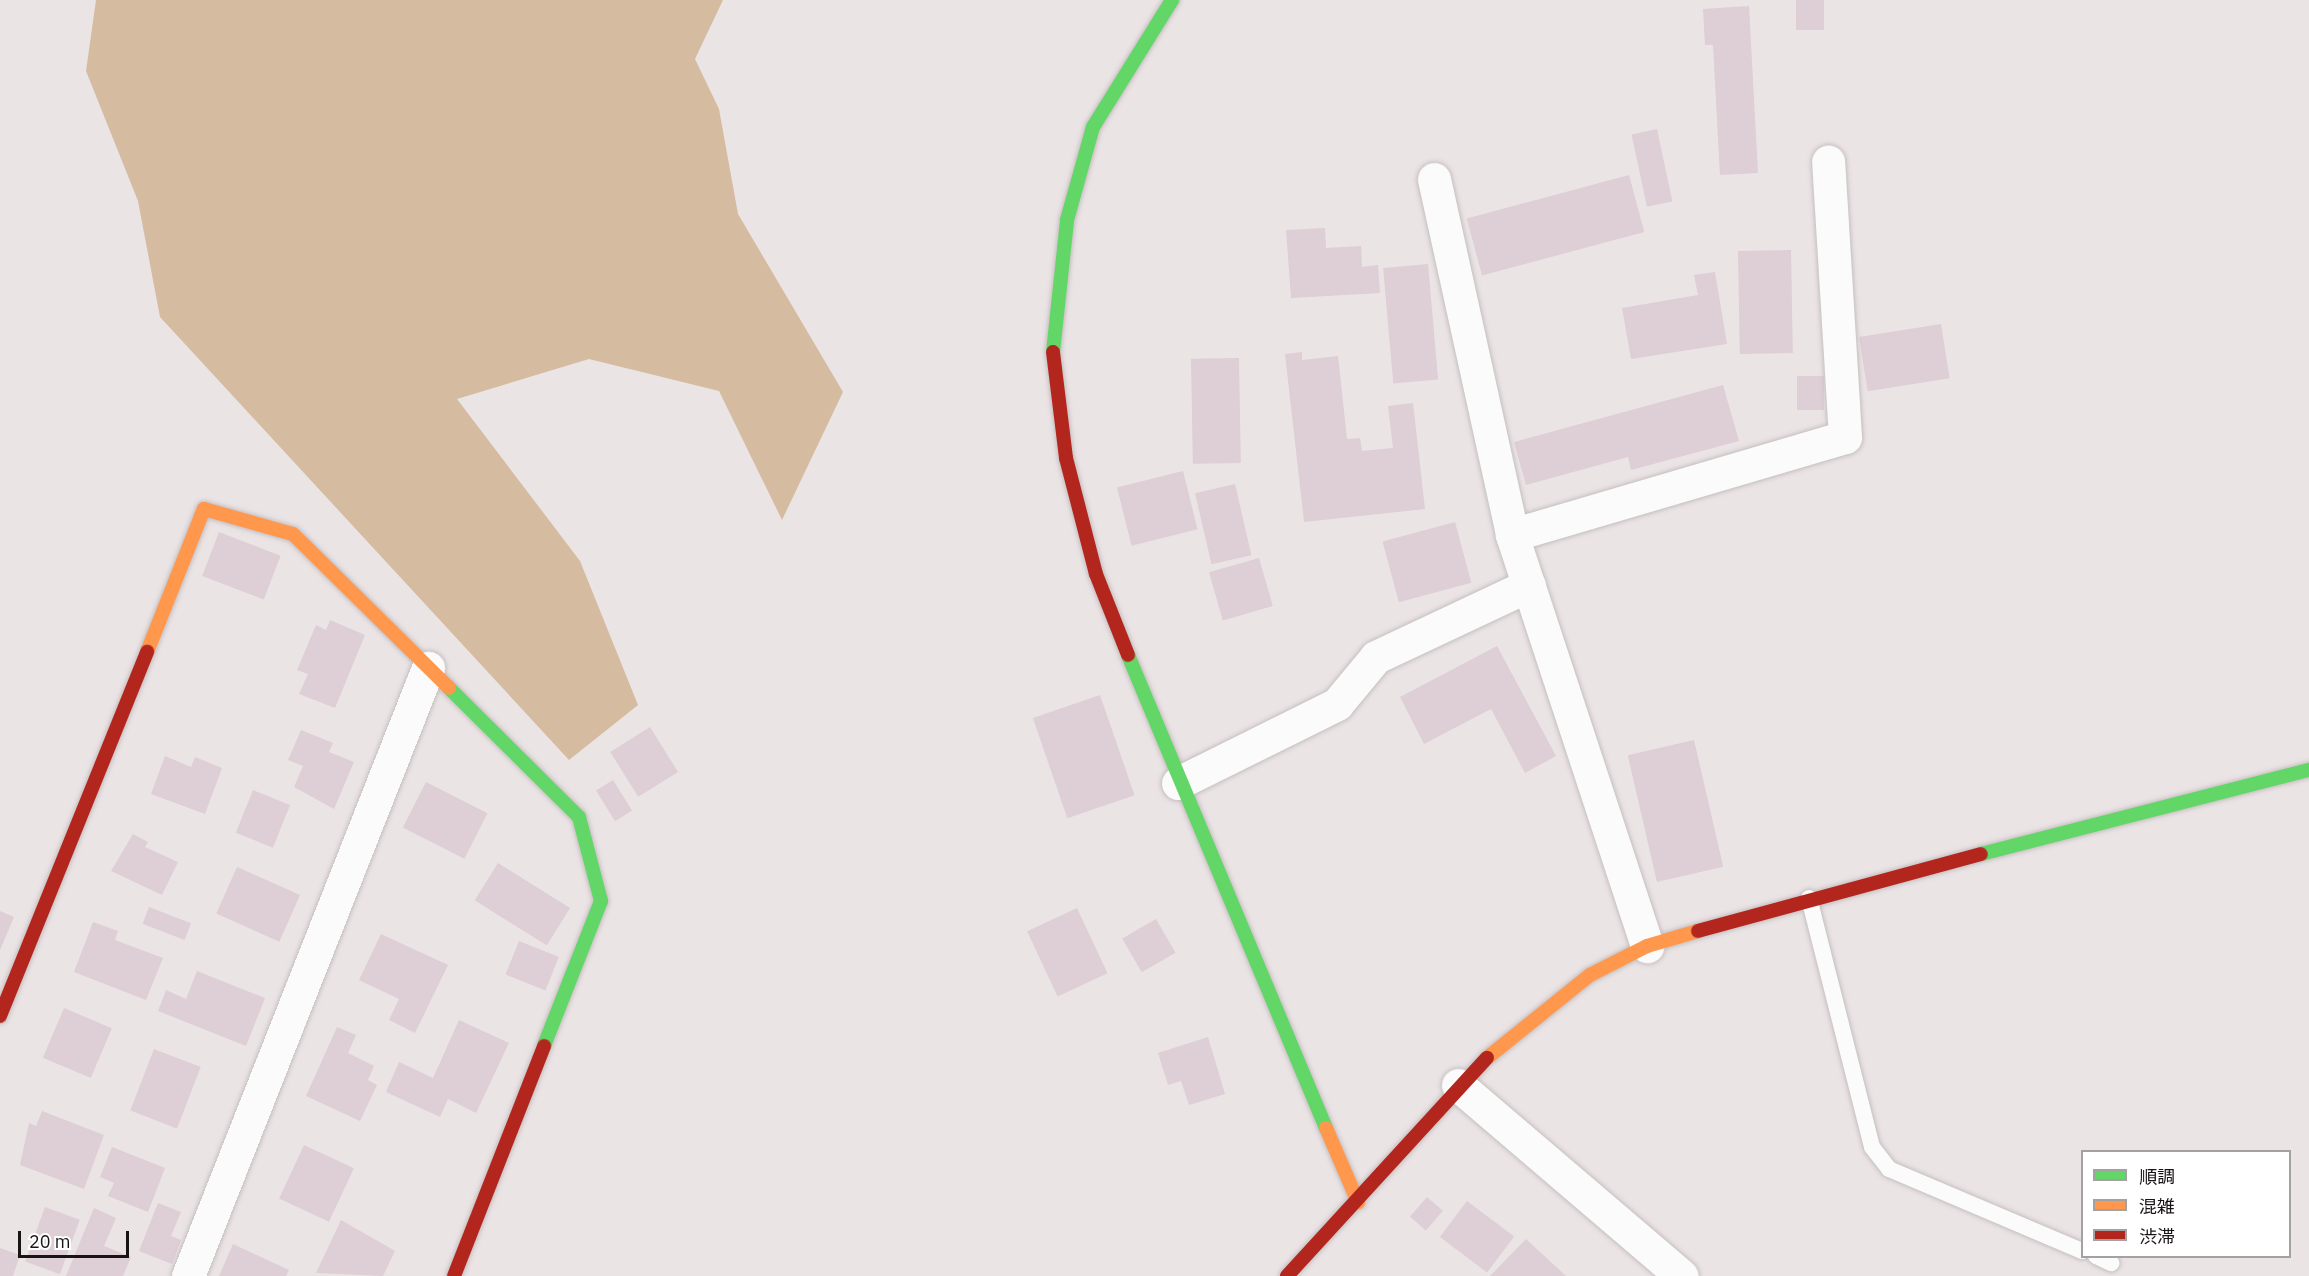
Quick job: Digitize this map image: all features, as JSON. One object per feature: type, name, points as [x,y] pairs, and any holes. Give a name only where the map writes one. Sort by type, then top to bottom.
[{"type":"street","points":[[1172,0],[1093,127],[1067,220],[1051,339],[1066,458],[1096,574],[1178,783],[1358,1202]]},
{"type":"street","points":[[1512,535],[1845,437],[1828,162]]},
{"type":"street","points":[[1434,179],[1512,535],[1647,946]]},
{"type":"street","points":[[0,1016],[204,509],[293,534],[579,816],[601,901],[453,1276]]},
{"type":"street","points":[[1178,783],[1337,704],[1376,657],[1528,585]]},
{"type":"street","points":[[188,1276],[428,668]]},
{"type":"street","points":[[1287,1276],[1358,1202],[1458,1085],[1524,1024],[1590,975],[1647,946],[1809,898],[2309,770]]},
{"type":"street","points":[[1458,1085],[1682,1276]]},
{"type":"lane","points":[[1809,898],[1872,1147],[1889,1170],[2081,1251]]},
{"type":"shaded area","points":[[96,0],[723,0],[695,59],[719,109],[738,214],[843,392],[782,520],[719,391],[589,359],[457,399],[580,561],[638,705],[569,760],[160,317],[138,201],[86,71]]},
{"type":"building","points":[[1796,0],[1824,0],[1824,30],[1796,30]]},
{"type":"building","points":[[1749,6],[1758,173],[1720,175],[1713,45],[1705,45],[1703,9]]},
{"type":"building","points":[[1657,129],[1672,201],[1647,207],[1632,134]]},
{"type":"building","points":[[1629,175],[1644,232],[1482,275],[1467,218]]},
{"type":"building","points":[[1325,228],[1326,248],[1361,246],[1362,267],[1378,265],[1380,293],[1291,298],[1286,230]]},
{"type":"building","points":[[1791,250],[1793,353],[1740,354],[1738,251]]},
{"type":"building","points":[[1428,264],[1438,380],[1393,383],[1383,268]]},
{"type":"building","points":[[1715,272],[1727,344],[1631,359],[1622,308],[1698,295],[1694,275]]},
{"type":"building","points":[[1941,324],[1950,378],[1868,391],[1859,337]]},
{"type":"building","points":[[1302,352],[1302,360],[1338,356],[1347,439],[1360,438],[1362,451],[1393,448],[1388,406],[1413,403],[1425,509],[1304,522],[1285,354]]},
{"type":"building","points":[[1239,358],[1241,463],[1193,464],[1191,359]]},
{"type":"building","points":[[1797,376],[1824,376],[1824,410],[1797,410]]},
{"type":"building","points":[[1723,385],[1739,441],[1631,470],[1628,457],[1526,485],[1514,442]]},
{"type":"building","points":[[1183,471],[1198,529],[1132,546],[1117,487]]},
{"type":"building","points":[[1235,484],[1251,555],[1211,564],[1195,493]]},
{"type":"building","points":[[1455,522],[1471,583],[1399,602],[1383,541]]},
{"type":"building","points":[[219,532],[281,556],[264,600],[202,576]]},
{"type":"building","points":[[1259,558],[1273,606],[1223,620],[1209,572]]},
{"type":"building","points":[[330,620],[365,635],[335,708],[299,694],[308,674],[297,670],[316,625],[326,630]]},
{"type":"building","points":[[1497,646],[1556,756],[1525,773],[1491,709],[1424,744],[1400,697]]},
{"type":"building","points":[[1100,695],[1135,795],[1067,818],[1033,718]]},
{"type":"building","points":[[650,727],[678,772],[638,797],[610,752]]},
{"type":"building","points":[[301,730],[333,743],[329,752],[354,762],[334,809],[294,787],[303,766],[288,760]]},
{"type":"building","points":[[1694,740],[1723,867],[1657,882],[1628,755]]},
{"type":"building","points":[[165,756],[191,767],[195,757],[222,768],[205,814],[151,794]]},
{"type":"building","points":[[613,780],[632,811],[615,821],[596,791]]},
{"type":"building","points":[[426,782],[487,813],[464,859],[403,827]]},
{"type":"building","points":[[253,790],[290,805],[273,848],[236,833]]},
{"type":"building","points":[[133,834],[148,842],[145,847],[178,862],[162,895],[111,871]]},
{"type":"building","points":[[498,863],[570,908],[547,945],[475,900]]},
{"type":"building","points":[[237,867],[300,895],[279,942],[216,914]]},
{"type":"building","points":[[149,907],[191,923],[185,940],[143,924]]},
{"type":"building","points":[[1077,908],[1107,973],[1058,996],[1027,931]]},
{"type":"building","points":[[0,911],[14,917],[0,950]]},
{"type":"building","points":[[1156,919],[1176,953],[1142,972],[1122,938]]},
{"type":"building","points":[[93,922],[118,931],[115,940],[163,958],[146,1000],[74,972]]},
{"type":"building","points":[[381,934],[448,965],[415,1033],[389,1020],[399,999],[359,980]]},
{"type":"building","points":[[519,941],[559,957],[545,990],[506,974]]},
{"type":"building","points":[[197,971],[265,998],[246,1046],[158,1011],[166,990],[186,999]]},
{"type":"building","points":[[64,1008],[112,1028],[91,1078],[43,1058]]},
{"type":"building","points":[[459,1020],[509,1043],[476,1113],[448,1099],[440,1117],[386,1092],[399,1062],[433,1078]]},
{"type":"building","points":[[337,1027],[356,1035],[348,1053],[374,1066],[368,1080],[377,1085],[360,1121],[306,1096]]},
{"type":"building","points":[[1208,1037],[1225,1094],[1189,1105],[1181,1081],[1168,1085],[1158,1053]]},
{"type":"building","points":[[154,1049],[201,1067],[177,1129],[130,1111]]},
{"type":"building","points":[[42,1111],[104,1135],[84,1189],[20,1165],[29,1123],[36,1126]]},
{"type":"building","points":[[304,1145],[354,1168],[329,1222],[279,1198]]},
{"type":"building","points":[[112,1147],[165,1168],[148,1212],[108,1196],[114,1183],[100,1177]]},
{"type":"building","points":[[1427,1197],[1443,1211],[1426,1230],[1410,1217]]},
{"type":"building","points":[[1467,1201],[1514,1237],[1487,1272],[1440,1237]]},
{"type":"building","points":[[158,1203],[181,1212],[171,1236],[181,1240],[172,1264],[139,1251]]},
{"type":"building","points":[[45,1207],[80,1220],[60,1274],[25,1262]]},
{"type":"building","points":[[94,1208],[116,1218],[104,1246],[131,1257],[123,1276],[66,1276]]},
{"type":"building","points":[[341,1220],[395,1251],[383,1276],[316,1273]]},
{"type":"building","points":[[1526,1239],[1566,1276],[1490,1276]]},
{"type":"building","points":[[233,1244],[289,1270],[286,1276],[219,1276]]},
{"type":"building","points":[[0,1248],[20,1255],[13,1276],[0,1276]]},
{"type":"traffic: fast","points":[[1053,352],[1067,220],[1093,127],[1172,0]]},
{"type":"traffic: fast","points":[[1128,655],[1326,1128]]},
{"type":"traffic: fast","points":[[449,688],[579,817],[601,901],[544,1046]]},
{"type":"traffic: fast","points":[[1981,854],[2309,770]]},
{"type":"traffic: slow","points":[[147,652],[204,509],[293,534],[449,688]]},
{"type":"traffic: slow","points":[[1487,1058],[1590,975],[1647,946],[1698,931]]},
{"type":"traffic: slow","points":[[1326,1128],[1358,1202]]},
{"type":"traffic: jam","points":[[1053,352],[1066,458],[1096,574],[1128,655]]},
{"type":"traffic: jam","points":[[0,1016],[147,652]]},
{"type":"traffic: jam","points":[[1698,931],[1981,854]]},
{"type":"traffic: jam","points":[[454,1276],[544,1046]]},
{"type":"traffic: jam","points":[[1287,1276],[1487,1058]]}]
